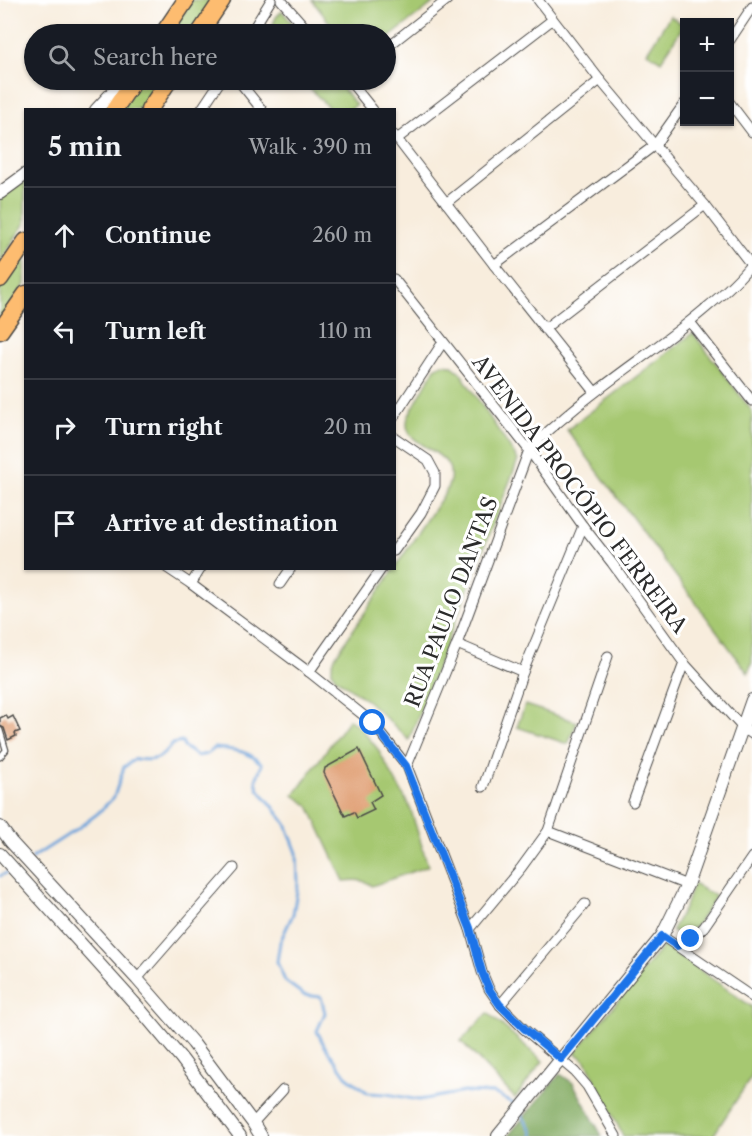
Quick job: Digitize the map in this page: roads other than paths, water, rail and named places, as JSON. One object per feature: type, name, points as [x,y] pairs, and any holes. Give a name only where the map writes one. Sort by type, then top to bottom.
[{"type":"highway","points":[[206,24],[222,0]]},
{"type":"highway","points":[[169,24],[184,3]]},
{"type":"highway","points":[[115,108],[127,90]]},
{"type":"highway","points":[[150,108],[162,90]]},
{"type":"highway","points":[[0,279],[24,244]]},
{"type":"highway","points":[[0,331],[24,297]]},
{"type":"street","points":[[256,24],[272,0]]},
{"type":"street","points":[[281,0],[302,24]]},
{"type":"street","points":[[396,40],[447,0]]},
{"type":"street","points":[[529,450],[540,437],[595,392],[723,294],[752,264],[600,80],[538,0]]},
{"type":"street","points":[[734,33],[752,7]]},
{"type":"street","points":[[552,20],[396,137],[595,392]]},
{"type":"street","points":[[446,202],[600,80]]},
{"type":"street","points":[[98,108],[115,90]]},
{"type":"street","points":[[202,108],[214,90]]},
{"type":"street","points":[[245,90],[260,108]]},
{"type":"street","points":[[356,90],[368,108]]},
{"type":"street","points":[[734,109],[752,132]]},
{"type":"street","points":[[494,265],[655,145],[680,110]]},
{"type":"street","points":[[0,193],[24,175]]},
{"type":"street","points":[[544,329],[705,205]]},
{"type":"street","name":"AVENIDA PROCÓPIO FERREIRA","points":[[396,282],[529,450],[684,663],[747,731]]},
{"type":"street","points":[[690,321],[752,401]]},
{"type":"street","points":[[396,414],[443,342]]},
{"type":"street","points":[[396,437],[428,460],[435,473],[435,486],[421,513],[396,548]]},
{"type":"street","name":"RUA PAULO DANTAS","points":[[406,766],[457,644],[529,450]]},
{"type":"street","points":[[483,788],[523,672],[583,526]]},
{"type":"street","points":[[170,570],[309,672],[373,723],[406,766],[470,928],[489,989],[500,1005],[575,1072],[587,1086],[616,1136]]},
{"type":"street","points":[[191,584],[200,570]]},
{"type":"street","points":[[280,584],[290,570]]},
{"type":"street","points":[[309,672],[381,570]]},
{"type":"street","points":[[457,644],[523,672]]},
{"type":"street","points":[[470,928],[521,868],[548,831],[608,656]]},
{"type":"street","points":[[633,802],[684,663]]},
{"type":"street","points":[[498,1136],[662,936],[687,885],[747,731],[752,700]]},
{"type":"street","points":[[0,827],[193,1043],[261,1136]]},
{"type":"street","points":[[548,831],[687,885]]},
{"type":"street","points":[[0,854],[138,1007],[181,1058],[240,1136]]},
{"type":"street","points":[[677,946],[691,939],[704,927],[752,857]]},
{"type":"street","points":[[137,979],[234,868]]},
{"type":"street","points":[[500,1005],[585,904]]},
{"type":"street","points":[[662,936],[752,997]]},
{"type":"street","points":[[253,1123],[283,1090]]},
{"type":"lane","points":[[0,730],[6,750],[0,757]]},
{"type":"waterway","points":[[32,858],[97,814],[114,797],[124,767],[135,759],[157,758],[172,744],[182,742],[184,747],[197,756],[207,754],[215,748],[246,753],[262,764],[256,780],[258,789],[286,824],[297,853],[298,885],[293,914],[280,942],[277,962],[285,981],[304,995],[321,997],[325,1013],[317,1031],[346,1076],[368,1093],[419,1100],[464,1092],[494,1093],[514,1104],[517,1109]]},
{"type":"waterway","points":[[0,876],[11,871]]},
{"type":"waterway","points":[[521,1114],[533,1136]]}]
